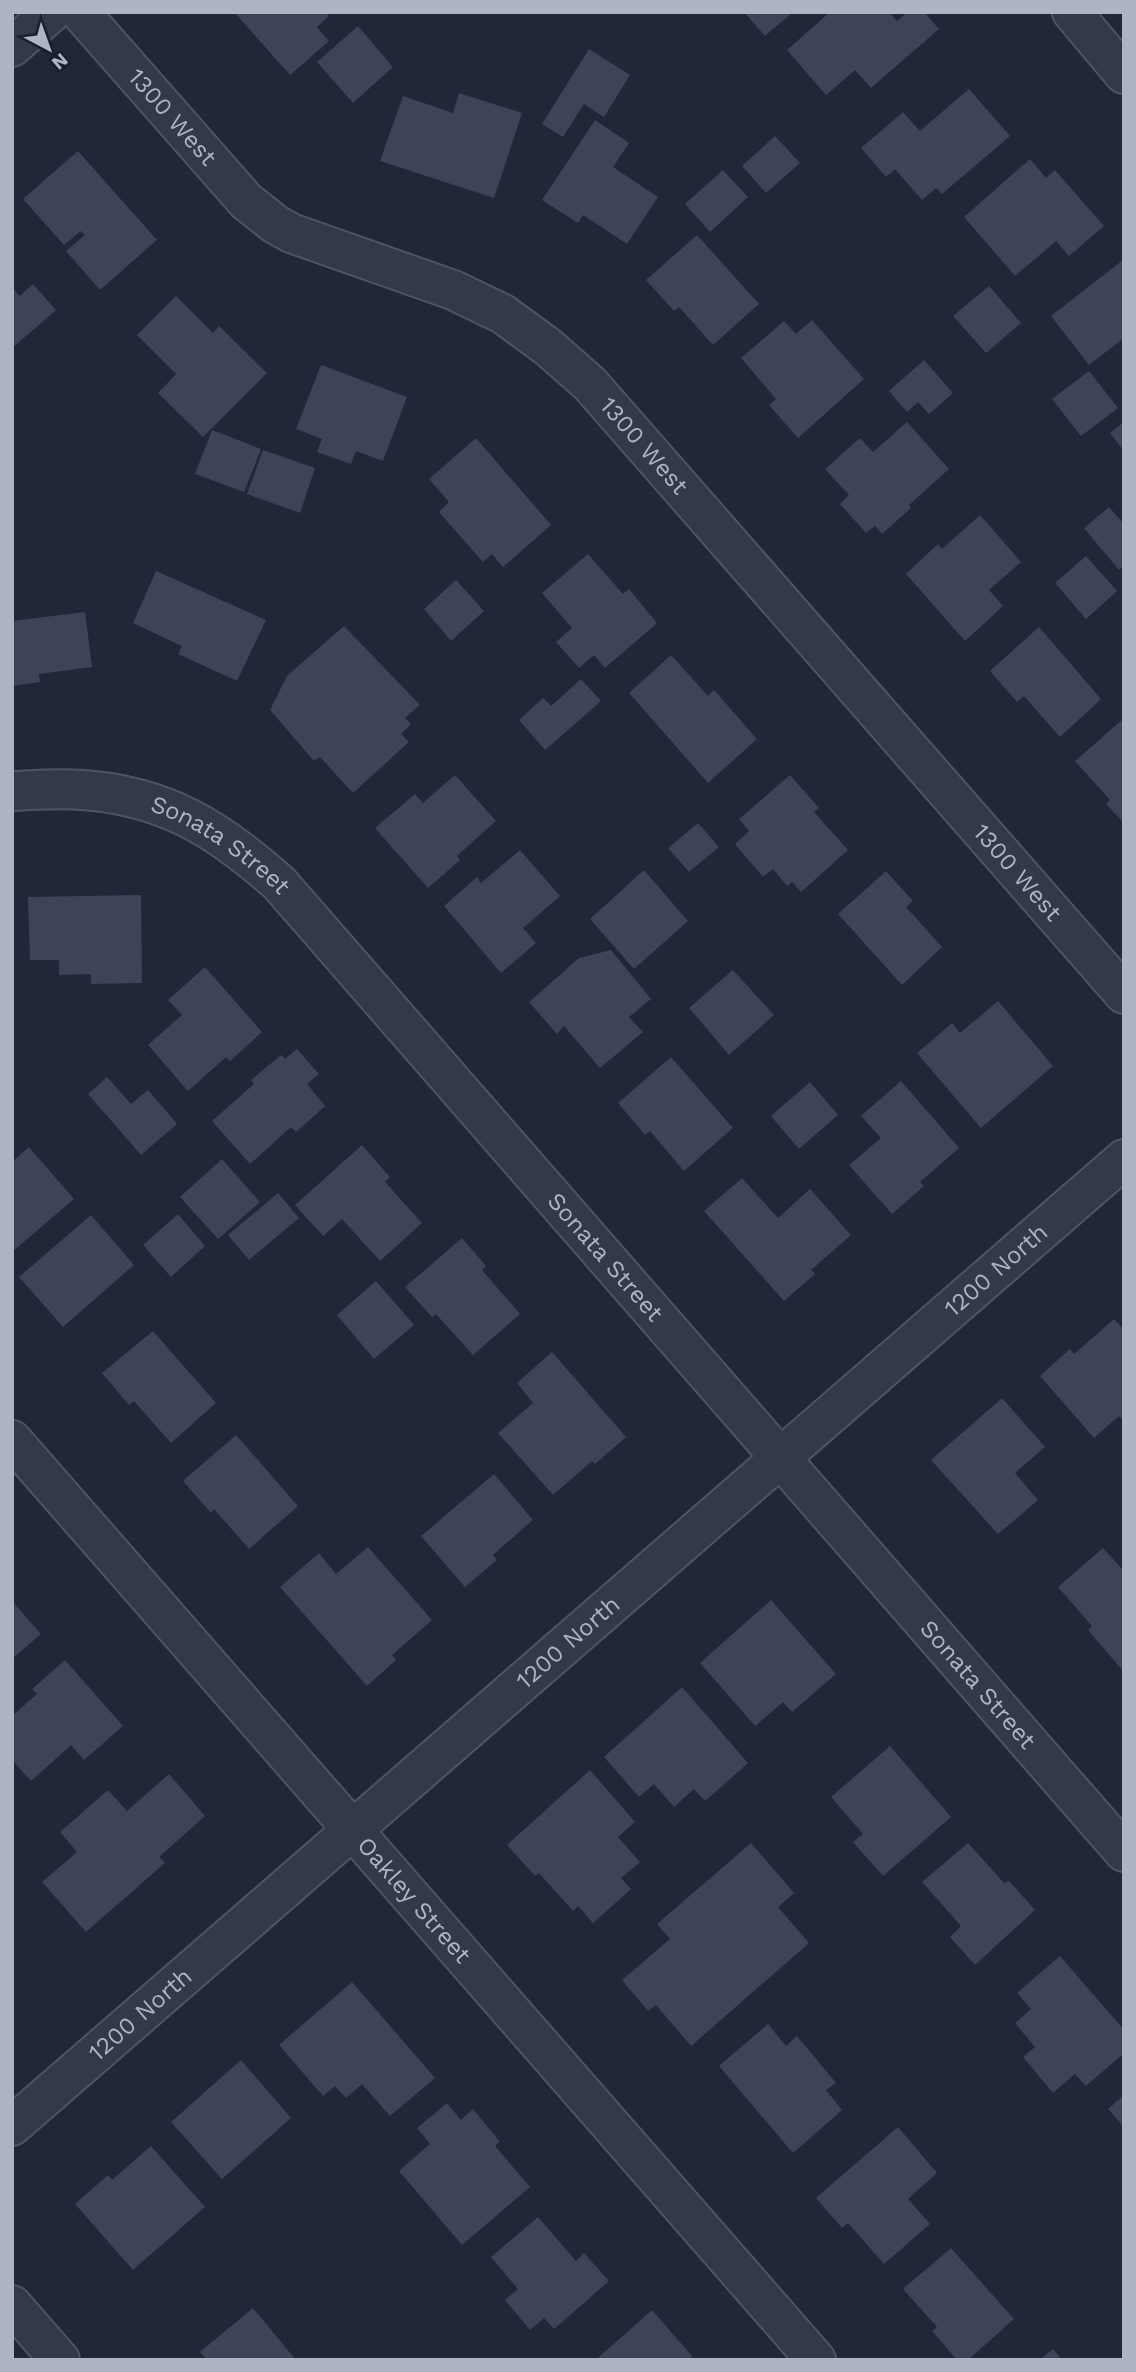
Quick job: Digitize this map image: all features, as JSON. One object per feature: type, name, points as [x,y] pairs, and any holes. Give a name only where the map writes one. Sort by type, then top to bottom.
[{"type":"street","points":[[12,47],[52,12]]},
{"type":"street","name":"1300 West","points":[[80,12],[246,201],[275,224],[309,240],[453,290],[503,314],[548,346],[590,384],[1124,994]]},
{"type":"street","points":[[1072,12],[1124,74]]},
{"type":"street","name":"Sonata Street","points":[[12,791],[81,789],[154,803],[221,835],[279,883],[1124,1852]]},
{"type":"street","name":"1200 North","points":[[12,2126],[1124,1159]]},
{"type":"street","name":"Oakley Street","points":[[12,1440],[816,2360]]},
{"type":"street","points":[[12,2305],[60,2360]]},
{"type":"building","points":[[234,12],[326,12],[329,16],[317,27],[329,41],[290,75]]},
{"type":"building","points":[[744,12],[793,12],[765,36]]},
{"type":"building","points":[[830,12],[889,12],[897,21],[908,12],[924,12],[939,29],[871,88],[855,70],[826,95],[787,50]]},
{"type":"building","points":[[358,26],[393,67],[353,103],[317,62]]},
{"type":"building","points":[[589,49],[630,75],[604,117],[584,104],[563,137],[542,124]]},
{"type":"building","points":[[969,89],[1010,136],[942,194],[936,188],[922,200],[895,169],[886,177],[861,148],[903,112],[920,131]]},
{"type":"building","points":[[459,93],[522,113],[494,198],[380,161],[403,96],[453,113]]},
{"type":"building","points":[[595,120],[629,143],[613,167],[658,197],[627,244],[583,215],[578,223],[542,200]]},
{"type":"building","points":[[775,136],[800,163],[766,193],[742,166]]},
{"type":"building","points":[[78,151],[157,240],[100,290],[66,251],[85,235],[81,231],[64,245],[23,199]]},
{"type":"building","points":[[1030,159],[1046,178],[1055,170],[1104,226],[1069,256],[1056,241],[1015,276],[964,217]]},
{"type":"building","points":[[723,170],[748,197],[710,232],[685,204]]},
{"type":"building","points":[[697,235],[759,304],[713,345],[679,307],[674,311],[646,280]]},
{"type":"building","points":[[1123,260],[1124,338],[1089,365],[1051,316]]},
{"type":"building","points":[[33,284],[56,310],[12,348],[12,288],[20,296]]},
{"type":"building","points":[[989,286],[1021,323],[986,353],[953,316]]},
{"type":"building","points":[[176,296],[213,333],[219,326],[267,373],[203,437],[158,393],[176,374],[137,335]]},
{"type":"building","points":[[812,320],[864,379],[798,438],[769,405],[776,399],[741,358],[784,321],[796,334]]},
{"type":"building","points":[[924,360],[953,393],[929,414],[918,402],[907,412],[889,391]]},
{"type":"building","points":[[321,365],[407,397],[383,461],[356,451],[351,464],[317,452],[322,439],[296,429]]},
{"type":"building","points":[[1089,371],[1118,408],[1081,436],[1052,399]]},
{"type":"building","points":[[907,422],[949,469],[882,534],[875,526],[866,533],[840,504],[849,495],[825,469],[860,438],[873,452]]},
{"type":"building","points":[[1124,422],[1124,451],[1110,433]]},
{"type":"building","points":[[212,430],[261,449],[244,492],[195,474]]},
{"type":"building","points":[[476,438],[551,525],[503,567],[492,554],[483,562],[439,512],[449,502],[429,479]]},
{"type":"building","points":[[263,450],[315,468],[300,513],[247,494]]},
{"type":"building","points":[[1109,507],[1124,524],[1124,566],[1119,570],[1084,528]]},
{"type":"building","points":[[980,515],[1021,562],[989,590],[1003,606],[965,641],[906,574],[938,544],[942,549]]},
{"type":"building","points":[[588,554],[623,594],[629,589],[657,623],[605,668],[594,655],[579,668],[556,642],[572,628],[542,593]]},
{"type":"building","points":[[1086,556],[1117,591],[1086,619],[1055,583]]},
{"type":"building","points":[[156,571],[266,620],[237,681],[178,654],[182,646],[133,623]]},
{"type":"building","points":[[456,580],[484,611],[451,641],[424,609]]},
{"type":"building","points":[[85,612],[92,667],[39,674],[40,682],[12,686],[12,621]]},
{"type":"building","points":[[344,626],[420,705],[405,718],[411,724],[401,734],[409,742],[353,793],[320,757],[314,761],[270,710],[287,676]]},
{"type":"building","points":[[1039,627],[1101,699],[1060,737],[1024,696],[1017,702],[990,671]]},
{"type":"building","points":[[671,655],[708,696],[714,690],[757,739],[708,783],[629,693]]},
{"type":"building","points":[[581,679],[601,701],[545,750],[519,720],[543,698],[551,706]]},
{"type":"building","points":[[1122,720],[1124,823],[1106,804],[1110,800],[1075,761]]},
{"type":"building","points":[[455,775],[496,821],[457,856],[460,860],[428,888],[375,828],[415,794],[423,803]]},
{"type":"building","points":[[790,775],[819,808],[814,812],[848,850],[801,892],[792,882],[787,886],[773,869],[763,877],[735,844],[749,831],[739,819]]},
{"type":"building","points":[[698,823],[719,847],[689,872],[668,848]]},
{"type":"building","points":[[520,850],[560,896],[523,928],[536,943],[501,973],[444,906],[477,877],[481,883]]},
{"type":"building","points":[[644,870],[688,921],[634,969],[590,919]]},
{"type":"building","points":[[886,871],[913,901],[906,907],[942,947],[902,985],[838,914]]},
{"type":"building","points":[[141,895],[142,983],[91,984],[91,974],[59,975],[59,960],[30,960],[28,897]]},
{"type":"building","points":[[611,950],[651,999],[629,1017],[643,1032],[600,1068],[564,1026],[557,1034],[529,1002],[579,958]]},
{"type":"building","points":[[205,967],[262,1032],[230,1061],[226,1057],[188,1091],[148,1045],[182,1015],[168,1000]]},
{"type":"building","points":[[733,970],[774,1015],[729,1055],[689,1008]]},
{"type":"building","points":[[998,1001],[1053,1066],[981,1128],[917,1053],[952,1023],[960,1033]]},
{"type":"building","points":[[297,1049],[319,1074],[307,1084],[325,1106],[296,1132],[291,1127],[250,1164],[212,1121],[254,1084],[251,1080],[281,1055],[285,1059]]},
{"type":"building","points":[[671,1057],[733,1128],[684,1171],[650,1131],[645,1135],[618,1103]]},
{"type":"building","points":[[107,1077],[131,1104],[148,1090],[177,1124],[141,1155],[88,1094]]},
{"type":"building","points":[[901,1081],[959,1148],[920,1182],[924,1186],[892,1214],[849,1165],[881,1138],[861,1116]]},
{"type":"building","points":[[810,1082],[838,1115],[799,1149],[771,1116]]},
{"type":"building","points":[[362,1145],[390,1177],[385,1182],[422,1223],[380,1261],[342,1219],[323,1236],[295,1205]]},
{"type":"building","points":[[29,1147],[74,1199],[12,1252],[12,1162]]},
{"type":"building","points":[[222,1159],[260,1202],[218,1239],[180,1197]]},
{"type":"building","points":[[742,1178],[778,1218],[810,1189],[851,1235],[811,1270],[815,1274],[784,1301],[704,1211]]},
{"type":"building","points":[[278,1193],[299,1218],[249,1260],[228,1235]]},
{"type":"building","points":[[178,1214],[205,1246],[171,1277],[143,1245]]},
{"type":"building","points":[[91,1215],[134,1265],[63,1327],[19,1277]]},
{"type":"building","points":[[462,1238],[486,1266],[482,1270],[520,1314],[473,1355],[436,1314],[432,1317],[405,1287]]},
{"type":"building","points":[[376,1281],[414,1325],[374,1359],[337,1315]]},
{"type":"building","points":[[1114,1319],[1124,1330],[1124,1421],[1119,1416],[1094,1438],[1040,1376],[1070,1349],[1074,1354]]},
{"type":"building","points":[[153,1331],[216,1403],[171,1443],[134,1401],[129,1405],[102,1373]]},
{"type":"building","points":[[552,1352],[626,1437],[595,1464],[592,1461],[553,1495],[498,1433],[533,1403],[517,1383]]},
{"type":"building","points":[[1002,1398],[1045,1447],[1015,1473],[1038,1500],[998,1534],[931,1460]]},
{"type":"building","points":[[236,1435],[298,1506],[249,1549],[214,1509],[211,1513],[183,1481]]},
{"type":"building","points":[[494,1474],[533,1520],[493,1555],[497,1560],[465,1587],[421,1536]]},
{"type":"building","points":[[368,1547],[432,1620],[392,1655],[396,1660],[367,1686],[280,1587],[319,1553],[336,1574]]},
{"type":"building","points":[[1103,1548],[1124,1571],[1124,1672],[1088,1630],[1092,1626],[1058,1587]]},
{"type":"building","points":[[771,1600],[836,1674],[792,1712],[783,1702],[755,1726],[700,1663]]},
{"type":"building","points":[[12,1601],[41,1634],[12,1659]]},
{"type":"building","points":[[65,1660],[123,1726],[84,1760],[71,1745],[31,1781],[12,1760],[12,1716],[37,1694],[32,1689]]},
{"type":"building","points":[[682,1687],[748,1763],[705,1801],[694,1789],[674,1807],[654,1784],[639,1797],[604,1757]]},
{"type":"building","points":[[890,1746],[951,1817],[883,1876],[853,1842],[863,1834],[831,1797]]},
{"type":"building","points":[[590,1770],[635,1822],[618,1837],[640,1862],[621,1878],[631,1889],[593,1923],[578,1906],[573,1911],[539,1873],[535,1876],[507,1845]]},
{"type":"building","points":[[169,1774],[205,1816],[159,1857],[165,1863],[86,1932],[42,1882],[77,1852],[60,1832],[108,1790],[127,1811]]},
{"type":"building","points":[[751,1843],[794,1893],[778,1907],[809,1943],[691,2046],[656,2005],[648,2011],[622,1980],[670,1939],[657,1924]]},
{"type":"building","points":[[968,1843],[1004,1883],[1009,1881],[1035,1910],[975,1965],[950,1937],[961,1926],[922,1882]]},
{"type":"building","points":[[1060,1956],[1124,2030],[1124,2053],[1086,2086],[1075,2074],[1053,2093],[1023,2057],[1035,2047],[1015,2023],[1031,2009],[1017,1993]]},
{"type":"building","points":[[352,1982],[435,2078],[390,2116],[362,2084],[346,2098],[335,2086],[323,2096],[279,2045]]},
{"type":"building","points":[[768,2024],[786,2046],[797,2036],[836,2083],[826,2090],[842,2110],[793,2153],[719,2066]]},
{"type":"building","points":[[241,2060],[291,2118],[222,2179],[171,2122]]},
{"type":"building","points":[[1124,2095],[1124,2127],[1108,2109]]},
{"type":"building","points":[[447,2103],[461,2120],[473,2109],[500,2142],[495,2146],[530,2187],[462,2245],[399,2171],[430,2144],[417,2128]]},
{"type":"building","points":[[898,2127],[937,2173],[908,2199],[930,2224],[884,2264],[848,2223],[842,2228],[816,2198]]},
{"type":"building","points":[[151,2146],[205,2207],[133,2270],[75,2204],[108,2175],[112,2180]]},
{"type":"building","points":[[538,2217],[576,2261],[584,2253],[609,2281],[554,2329],[544,2318],[530,2330],[505,2300],[518,2289],[491,2257]]},
{"type":"building","points":[[951,2248],[1014,2319],[968,2360],[957,2360],[932,2331],[937,2327],[903,2289]]},
{"type":"building","points":[[253,2308],[296,2360],[207,2360],[200,2352]]},
{"type":"building","points":[[652,2310],[692,2356],[688,2360],[598,2358]]},
{"type":"building","points":[[1053,2349],[1062,2360],[1040,2360]]}]
